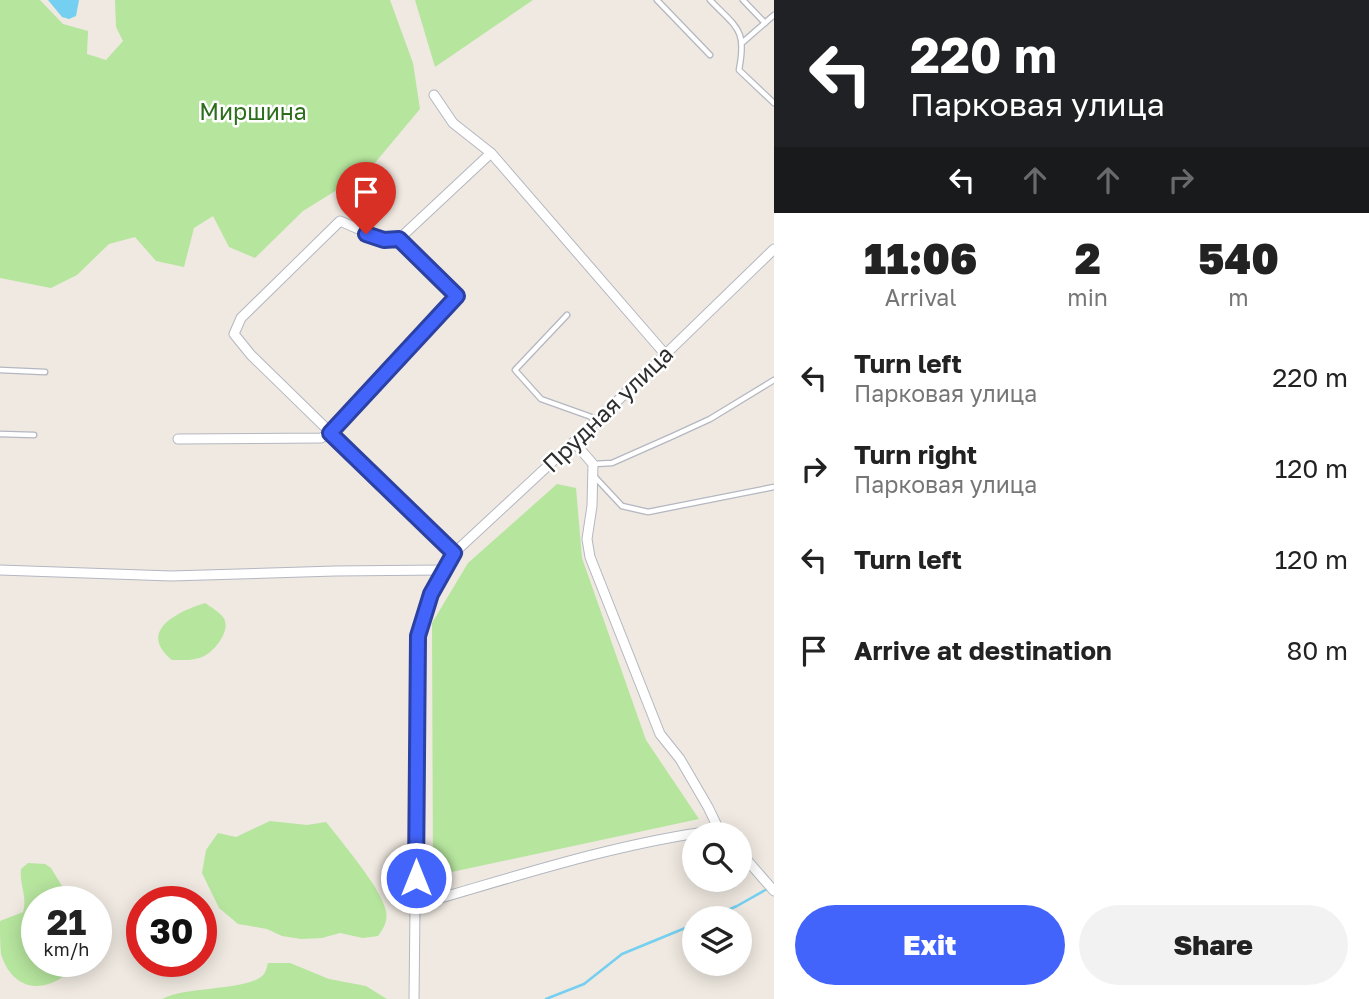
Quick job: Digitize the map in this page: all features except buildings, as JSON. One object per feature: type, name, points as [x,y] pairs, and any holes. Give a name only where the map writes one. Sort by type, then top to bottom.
[{"type":"street","points":[[434,95],[453,123],[491,153],[665,354]]},
{"type":"street","points":[[454,553],[251,355],[234,334],[242,318],[340,222],[384,240],[399,239],[491,153]]},
{"type":"street","points":[[178,439],[321,438],[330,433],[457,296],[399,239]]},
{"type":"street","name":"Прудная улица","points":[[414,999],[418,636],[424,611],[443,570],[454,553],[574,442],[774,249]]},
{"type":"street","points":[[574,442],[593,464],[592,506],[587,539],[590,556],[660,734],[696,787],[715,822]]},
{"type":"street","points":[[0,570],[171,576],[443,570]]},
{"type":"street","points":[[416,905],[682,835]]},
{"type":"street","points":[[752,866],[774,891]]},
{"type":"lane","points":[[657,0],[710,55]]},
{"type":"lane","points":[[710,0],[741,32],[743,43],[739,70],[774,103]]},
{"type":"lane","points":[[743,0],[765,23]]},
{"type":"lane","points":[[743,43],[774,15]]},
{"type":"lane","points":[[567,315],[515,370],[541,399],[598,419]]},
{"type":"lane","points":[[0,370],[45,372]]},
{"type":"lane","points":[[593,464],[612,463],[710,419],[774,380]]},
{"type":"lane","points":[[0,434],[34,435]]},
{"type":"lane","points":[[593,475],[622,506],[648,512],[774,487]]},
{"type":"green space","name":"Миршина","points":[[0,0],[40,0],[63,24],[88,31],[87,54],[106,60],[123,41],[116,27],[115,0],[390,0],[413,63],[420,109],[369,170],[303,211],[255,258],[229,247],[213,216],[194,228],[184,267],[156,261],[135,237],[109,244],[77,275],[51,288],[0,278]]},
{"type":"green space","points":[[415,0],[533,0],[435,67]]},
{"type":"green space","points":[[557,484],[576,488],[582,558],[646,740],[699,819],[433,876],[432,623],[468,563]]},
{"type":"green space","points":[[205,603],[223,617],[226,627],[222,638],[202,657],[172,660],[158,640],[160,631],[174,617]]},
{"type":"green space","points":[[270,821],[307,825],[326,822],[377,891],[386,911],[384,927],[378,936],[363,938],[340,933],[322,938],[301,939],[238,924],[219,908],[217,886],[208,886],[202,873],[206,850],[218,833],[236,837]]},
{"type":"green space","points":[[28,863],[45,864],[51,868],[62,886],[22,886],[21,869]]},
{"type":"green space","points":[[21,913],[21,977],[63,977],[36,986],[16,978],[7,968],[1,954],[0,921]]},
{"type":"green space","points":[[268,963],[290,963],[329,979],[366,986],[387,999],[162,999],[187,992],[246,983],[264,974]]},
{"type":"water","points":[[48,0],[79,0],[76,16],[69,19],[62,17]]},
{"type":"waterway","points":[[737,906],[767,889]]},
{"type":"waterway","points":[[546,999],[584,984],[622,954],[682,929]]},
{"type":"route","points":[[366,234],[384,240],[399,239],[457,296],[330,433],[454,553],[431,594],[418,636],[416,878]]}]
